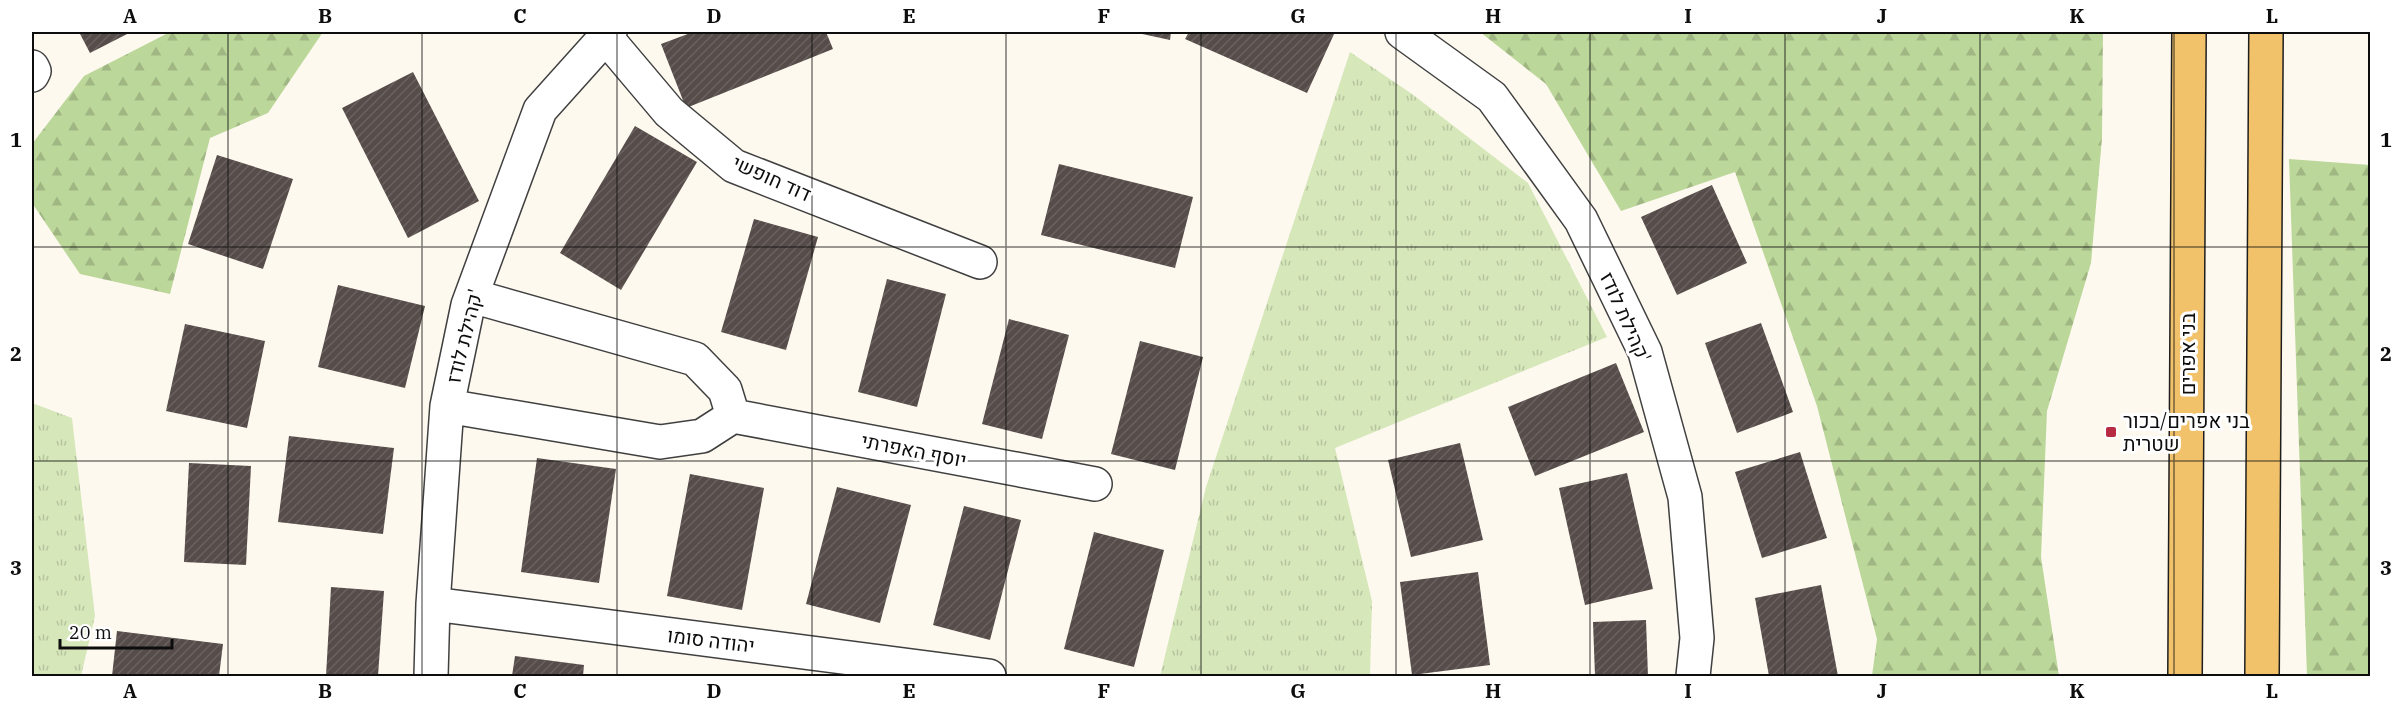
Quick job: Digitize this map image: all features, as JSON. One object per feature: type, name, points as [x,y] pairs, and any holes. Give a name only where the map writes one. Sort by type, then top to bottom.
[{"type":"main road","name":"בני אפרים","points":[[2185,676],[2189,32]]},
{"type":"main road","points":[[2262,676],[2266,32]]},
{"type":"street","name":"קהילת לודז'","points":[[1402,32],[1492,97],[1581,220],[1645,352],[1685,497],[1697,638],[1693,676]]},
{"type":"street","name":"קהילת לודז'","points":[[432,676],[433,604],[447,405],[472,296],[540,110],[607,33]]},
{"type":"street","name":"דוד חופשי","points":[[607,33],[669,112],[734,166],[980,262]]},
{"type":"street","points":[[32,67],[34,71],[32,75]]},
{"type":"street","points":[[447,405],[660,442],[702,436],[733,416],[725,390],[695,359],[472,296]]},
{"type":"street","name":"יוסף האפרתי","points":[[733,416],[1095,484]]},
{"type":"street","name":"יהודה סומו","points":[[433,604],[989,676]]},
{"type":"green space","points":[[170,32],[323,32],[268,113],[210,138],[170,294],[80,274],[32,203],[32,144],[84,76]]},
{"type":"green space","points":[[1480,32],[2103,32],[2102,138],[2091,263],[2047,411],[2041,557],[2059,676],[1872,676],[1877,639],[1817,406],[1735,172],[1621,211],[1546,84]]},
{"type":"green space","points":[[1350,52],[1412,94],[1528,183],[1607,337],[1335,448],[1372,601],[1370,676],[1160,676],[1206,487]]},
{"type":"green space","points":[[2289,159],[2370,165],[2370,676],[2307,676]]},
{"type":"green space","points":[[32,403],[72,418],[95,616],[81,676],[32,676]]},
{"type":"building","points":[[79,32],[131,32],[90,53]]},
{"type":"building","points":[[693,32],[826,32],[833,49],[686,108],[661,44]]},
{"type":"building","points":[[1133,32],[1171,32],[1170,40]]},
{"type":"building","points":[[1189,32],[1335,32],[1307,93],[1185,39]]},
{"type":"building","points":[[413,72],[479,201],[408,238],[342,108]]},
{"type":"building","points":[[635,126],[697,162],[621,290],[560,253]]},
{"type":"building","points":[[217,155],[293,179],[263,269],[188,244]]},
{"type":"building","points":[[1059,164],[1193,197],[1175,268],[1041,235]]},
{"type":"building","points":[[1712,185],[1747,263],[1677,295],[1641,217]]},
{"type":"building","points":[[754,219],[818,237],[786,350],[721,332]]},
{"type":"building","points":[[887,279],[946,294],[917,407],[858,392]]},
{"type":"building","points":[[338,285],[425,306],[405,388],[318,367]]},
{"type":"building","points":[[1009,319],[1069,335],[1042,439],[982,424]]},
{"type":"building","points":[[1761,323],[1793,412],[1737,433],[1705,343]]},
{"type":"building","points":[[185,324],[265,341],[247,428],[166,411]]},
{"type":"building","points":[[1140,341],[1203,357],[1175,470],[1111,454]]},
{"type":"building","points":[[1616,363],[1644,432],[1535,476],[1508,407]]},
{"type":"building","points":[[289,436],[394,448],[383,534],[278,522]]},
{"type":"building","points":[[1460,443],[1483,540],[1411,557],[1388,460]]},
{"type":"building","points":[[1800,452],[1827,538],[1762,558],[1735,472]]},
{"type":"building","points":[[537,458],[616,469],[599,583],[521,572]]},
{"type":"building","points":[[189,463],[251,466],[246,565],[184,562]]},
{"type":"building","points":[[1627,473],[1653,589],[1585,605],[1559,488]]},
{"type":"building","points":[[690,474],[764,488],[742,610],[667,596]]},
{"type":"building","points":[[837,487],[911,505],[880,623],[806,604]]},
{"type":"building","points":[[964,506],[1021,520],[990,640],[933,625]]},
{"type":"building","points":[[1094,532],[1164,550],[1134,667],[1064,649]]},
{"type":"building","points":[[1478,572],[1490,665],[1412,675],[1400,582]]},
{"type":"building","points":[[1821,585],[1838,676],[1769,676],[1755,598]]},
{"type":"building","points":[[331,587],[384,591],[378,676],[326,676]]},
{"type":"building","points":[[1646,620],[1648,676],[1595,676],[1593,622]]},
{"type":"building","points":[[117,631],[223,644],[219,676],[112,676]]},
{"type":"building","points":[[515,656],[584,665],[583,676],[512,676]]},
{"type":"place","name":"בני אפרים/בכור שטרית","points":[[2111,432]]}]
